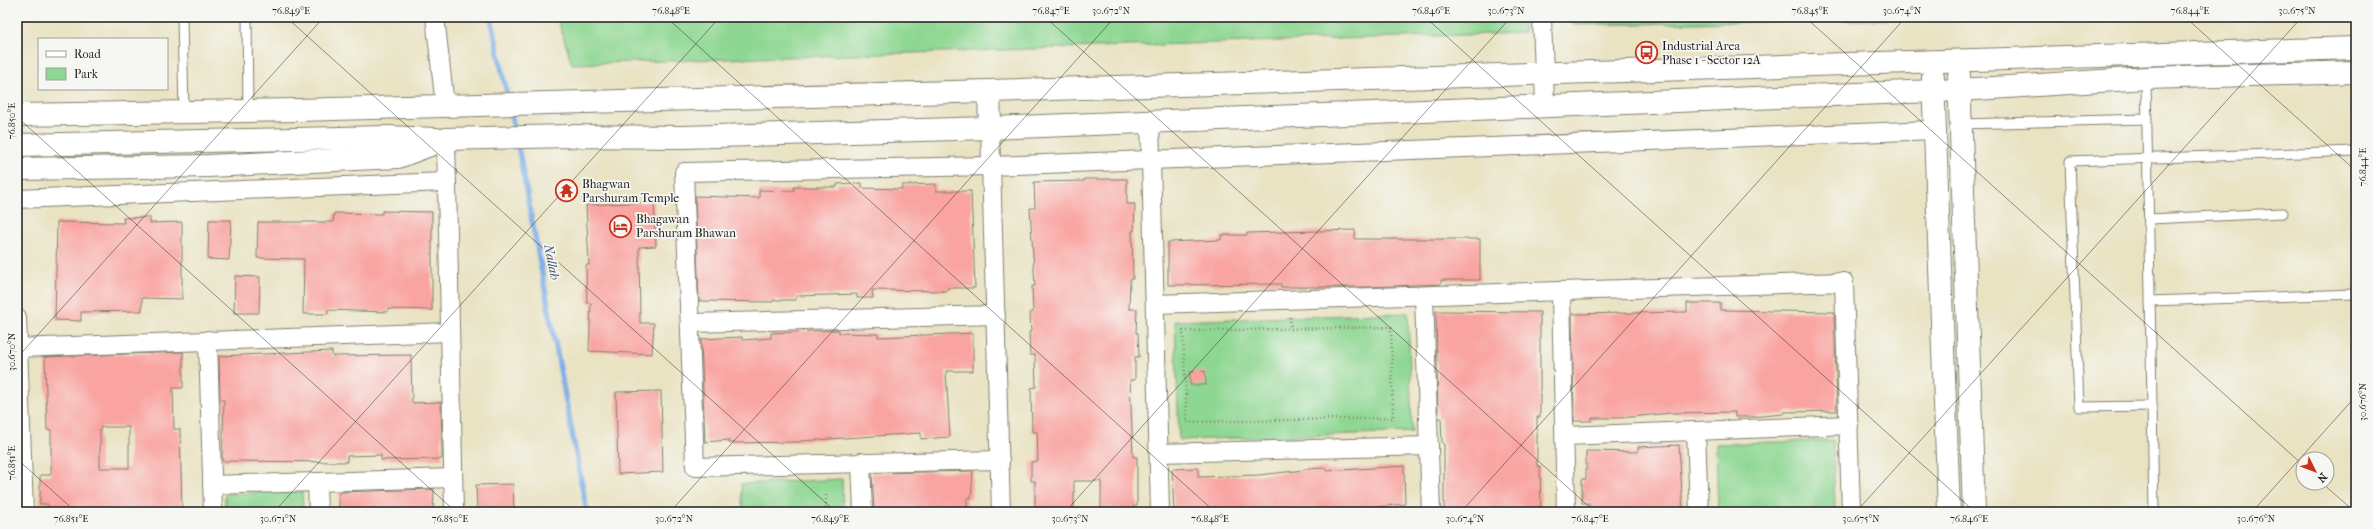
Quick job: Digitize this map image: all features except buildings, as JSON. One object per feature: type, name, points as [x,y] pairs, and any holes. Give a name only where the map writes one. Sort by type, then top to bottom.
[{"type":"street","points":[[435,17],[445,106]]},
{"type":"street","points":[[1542,17],[1545,106]]},
{"type":"street","points":[[17,115],[248,111],[990,91],[1544,72],[2356,48]]},
{"type":"street","points":[[1957,60],[1960,90],[1974,512]]},
{"type":"street","points":[[1932,61],[1949,512]]},
{"type":"street","points":[[17,145],[387,137],[456,139],[568,136],[683,137],[990,128],[1150,120],[1960,90],[2146,78],[2356,72]]},
{"type":"street","points":[[990,91],[1001,512]]},
{"type":"street","points":[[1150,120],[1160,512]]},
{"type":"street","points":[[1000,460],[695,467],[684,172],[992,166],[1935,130]]},
{"type":"street","points":[[17,169],[208,166],[398,157],[456,139]]},
{"type":"street","points":[[454,512],[446,182],[456,139]]},
{"type":"street","points":[[17,198],[446,182]]},
{"type":"street","points":[[1155,304],[1844,282],[1852,512]]},
{"type":"street","points":[[1561,292],[1566,512]]},
{"type":"street","points":[[1424,296],[1431,512]]},
{"type":"street","points":[[690,323],[996,315]]},
{"type":"street","points":[[17,317],[24,512]]},
{"type":"street","points":[[18,348],[450,332]]},
{"type":"street","points":[[208,340],[213,512]]},
{"type":"street","points":[[1565,436],[1848,425]]},
{"type":"street","points":[[1696,431],[1699,512]]},
{"type":"street","points":[[1159,453],[1429,446]]},
{"type":"street","points":[[861,462],[863,512]]},
{"type":"street","points":[[212,485],[453,478]]},
{"type":"street","points":[[317,482],[318,512]]},
{"type":"lane","points":[[182,17],[184,112]]},
{"type":"lane","points":[[247,17],[248,111]]},
{"type":"lane","points":[[2146,78],[2154,512]]},
{"type":"lane","points":[[1961,124],[2147,119]]},
{"type":"lane","points":[[2152,406],[2079,407],[2070,160],[2356,151]]},
{"type":"lane","points":[[2149,219],[2284,213]]},
{"type":"lane","points":[[2150,301],[2356,294]]},
{"type":"path","points":[[676,17],[678,20],[712,20],[733,17]]},
{"type":"path","points":[[1391,327],[1393,418],[1187,422],[1183,331],[1391,327]]},
{"type":"path","points":[[826,496],[826,512]]},
{"type":"green space","points":[[557,17],[1522,17],[1524,33],[572,64]]},
{"type":"green space","points":[[1572,17],[2035,17],[1573,25]]},
{"type":"green space","points":[[1408,313],[1412,432],[1179,440],[1175,321]]},
{"type":"green space","points":[[1833,440],[1835,512],[1718,512],[1716,444]]},
{"type":"green space","points":[[842,479],[843,512],[743,512],[741,484]]},
{"type":"green space","points":[[302,491],[303,512],[225,512],[225,494]]},
{"type":"waterway","name":"Nallah","points":[[491,17],[508,99]]},
{"type":"waterway","name":"Nallah","points":[[510,108],[515,133]]},
{"type":"waterway","name":"Nallah","points":[[517,141],[587,512]]},
{"type":"place","name":"Industrial Area Phase 1 - Sector 12A","points":[[1646,53]]},
{"type":"place","name":"Bhagwan Parshuram Temple","points":[[566,191]]},
{"type":"place","name":"Bhagawan Parshuram Bhawan","points":[[621,226]]}]
